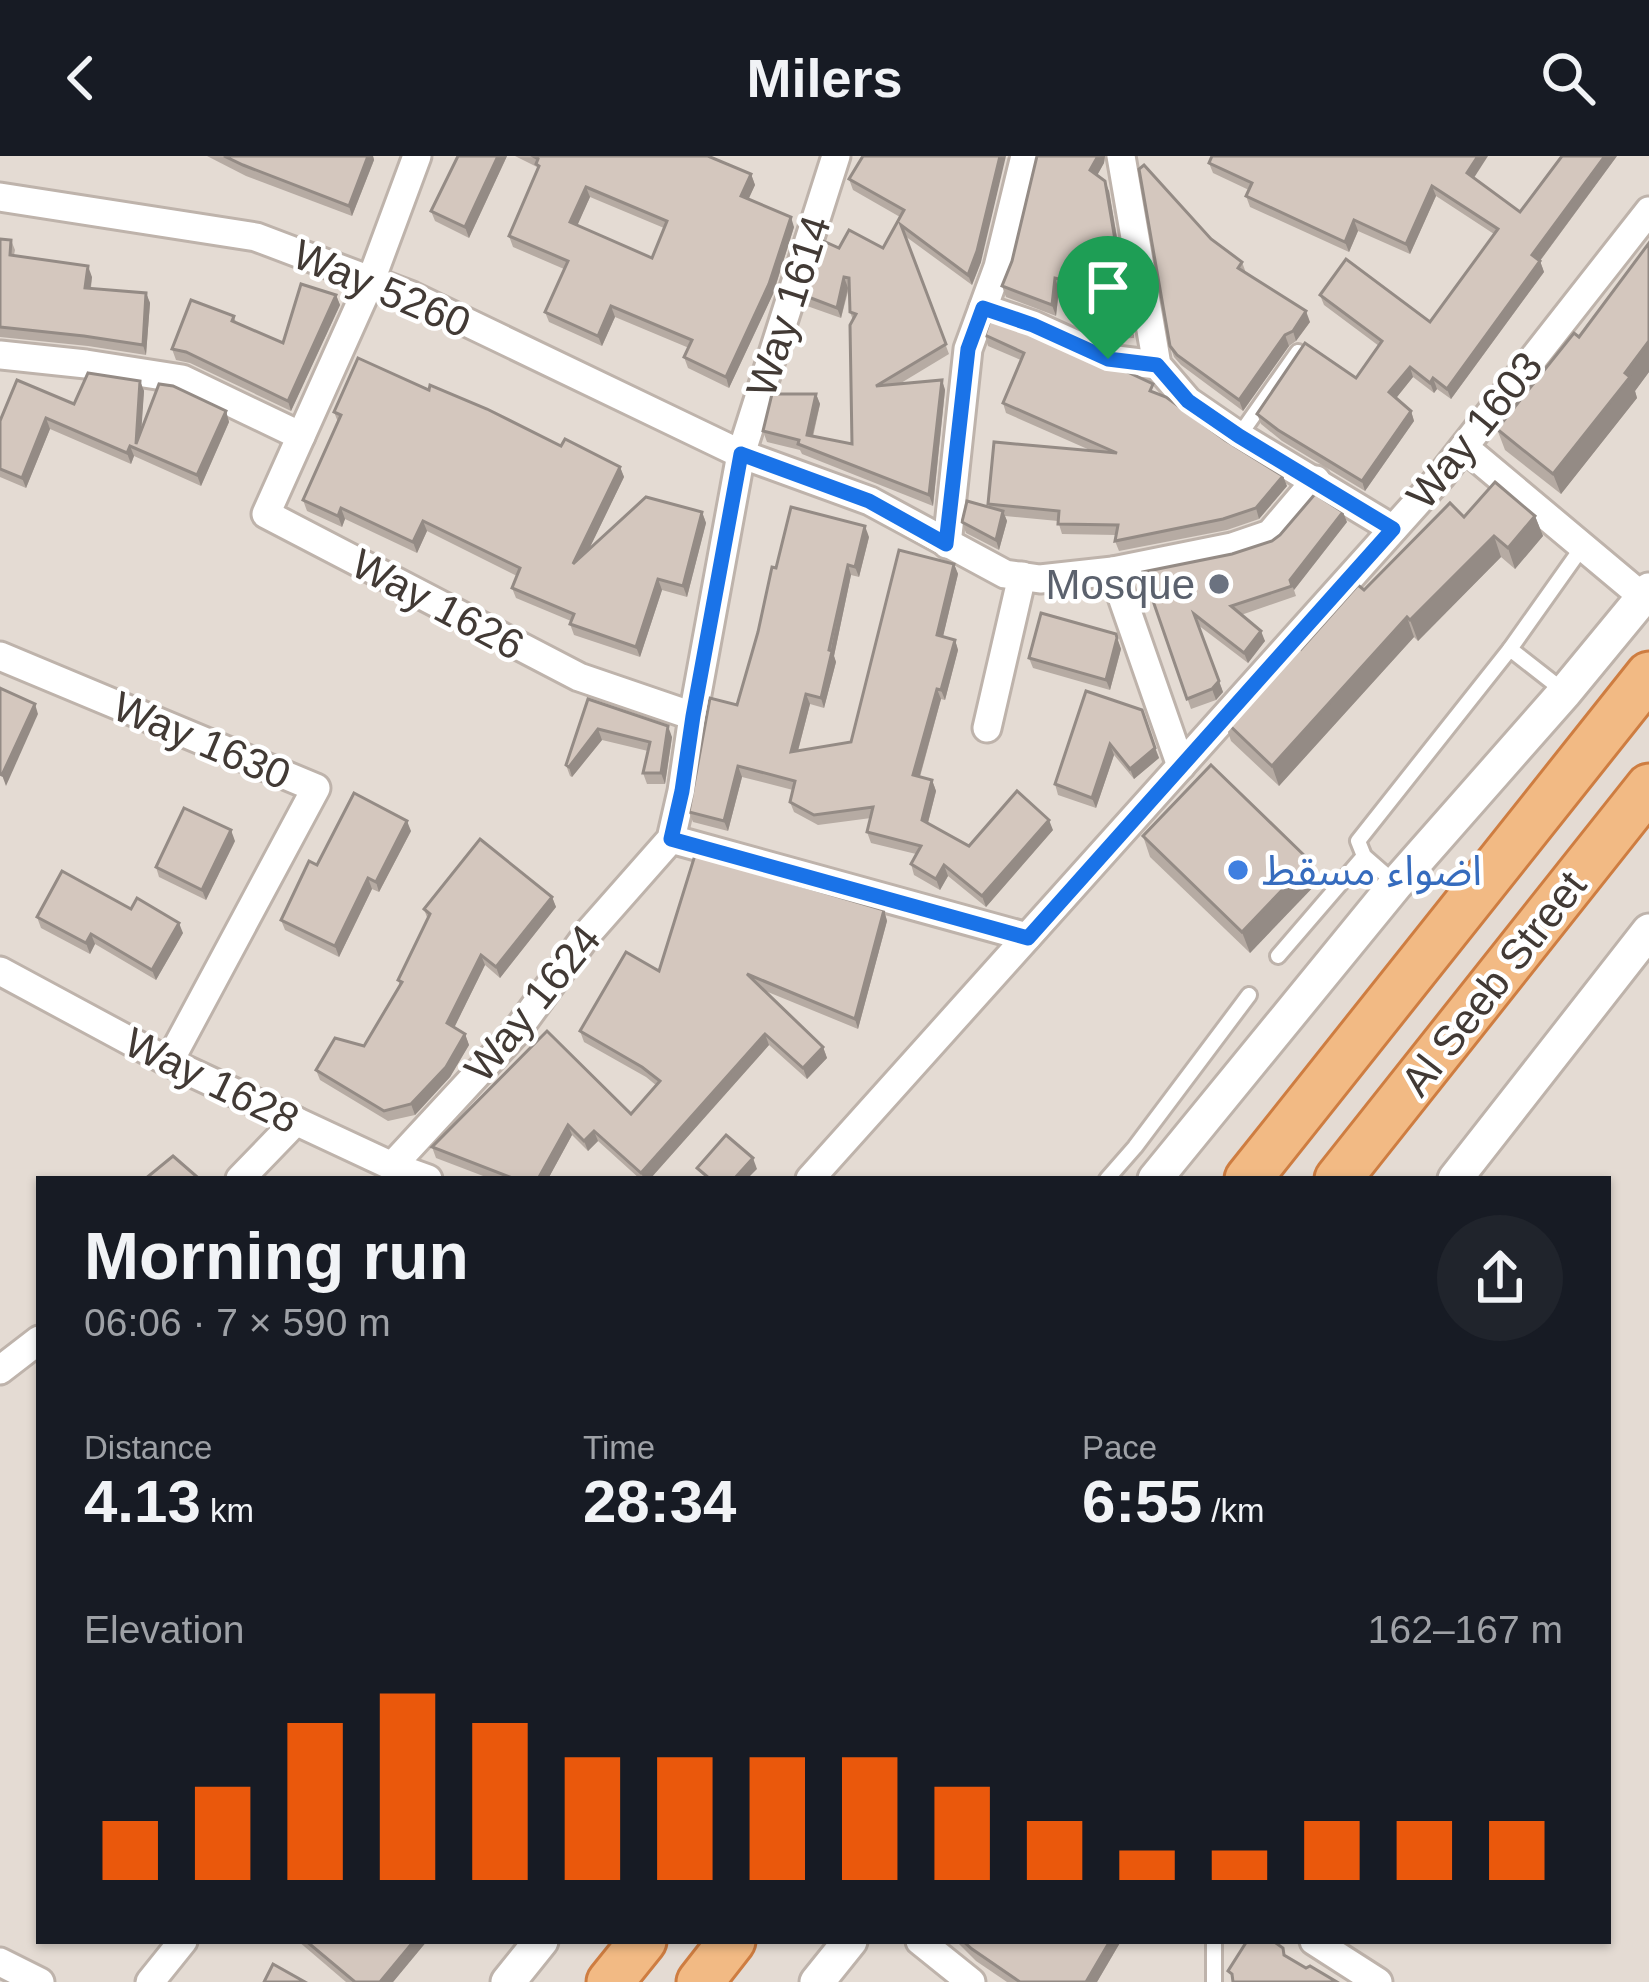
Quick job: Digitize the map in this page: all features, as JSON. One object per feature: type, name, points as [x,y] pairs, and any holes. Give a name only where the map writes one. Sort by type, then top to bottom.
[{"type":"highway","name":"Al Seeb Street","points":[[1250,1176],[1649,675]]},
{"type":"highway","name":"Al Seeb Street","points":[[1340,1176],[1649,787]]},
{"type":"highway","points":[[610,1982],[641,1944]]},
{"type":"highway","points":[[700,1982],[731,1944]]},
{"type":"street","name":"Way 1626","points":[[417,156],[371,280],[266,514],[579,677],[693,716]]},
{"type":"street","name":"Way 1614","points":[[741,454],[835,156]]},
{"type":"street","points":[[946,544],[968,349],[998,267],[1025,156]]},
{"type":"street","points":[[1121,156],[1157,365],[1188,401],[1393,529]]},
{"type":"street","name":"Way 5260","points":[[0,197],[256,236],[412,296],[741,454],[869,501],[1006,574],[1022,576]]},
{"type":"street","name":"Way 1603","points":[[813,1176],[1393,529],[1464,447],[1649,211]]},
{"type":"street","points":[[983,308],[1108,359],[1157,365]]},
{"type":"street","points":[[0,355],[182,379],[301,436]]},
{"type":"street","points":[[1158,1176],[1396,884],[1646,593],[1464,447]]},
{"type":"street","name":"Way 1624","points":[[392,1166],[516,1032],[589,932],[671,839],[741,454]]},
{"type":"street","points":[[987,728],[1022,576],[1040,579],[1113,571],[1232,547],[1270,534],[1316,480]]},
{"type":"street","points":[[1113,571],[1181,766]]},
{"type":"street","name":"Way 1630","points":[[0,656],[316,788],[169,1062]]},
{"type":"street","points":[[671,839],[1028,938]]},
{"type":"street","points":[[1457,1176],[1649,931]]},
{"type":"street","name":"Way 1628","points":[[0,970],[169,1062],[420,1176]]},
{"type":"street","points":[[243,1176],[296,1120]]},
{"type":"street","points":[[0,1370],[36,1342]]},
{"type":"street","points":[[150,1982],[181,1944]]},
{"type":"street","points":[[508,1982],[539,1944]]},
{"type":"street","points":[[817,1982],[848,1944]]},
{"type":"street","points":[[924,1944],[971,1982]]},
{"type":"street","points":[[1319,1944],[1378,1982]]},
{"type":"street","points":[[0,1962],[40,1982]]},
{"type":"lane","points":[[1239,436],[1298,352]]},
{"type":"lane","points":[[1396,884],[1364,856],[1358,842],[1510,649],[1583,546]]},
{"type":"lane","points":[[1510,649],[1565,692]]},
{"type":"lane","points":[[1278,956],[1364,856]]},
{"type":"lane","points":[[1110,1176],[1249,995]]},
{"type":"lane","points":[[1136,1147],[1158,1176]]},
{"type":"lane","points":[[1214,1944],[1214,1982]]},
{"type":"shaded area","points":[[0,156],[1649,156],[1649,1982],[0,1982]]},
{"type":"building","points":[[224,156],[368,156],[349,206]]},
{"type":"building","points":[[458,156],[498,156],[465,227],[431,211]]},
{"type":"building","points":[[533,156],[708,156],[751,174],[741,196],[791,217],[769,284],[726,377],[684,357],[692,340],[611,306],[598,336],[545,312],[568,261],[509,236],[538,159]],"holes":[[[586,187],[667,221],[652,258],[570,222]]]},
{"type":"building","points":[[863,156],[1000,156],[968,275],[901,225],[946,344],[876,386],[942,380],[929,495],[798,444],[799,440],[763,431],[772,394],[816,394],[807,435],[852,444],[850,325],[856,314],[850,312],[849,278],[844,277],[837,308],[803,295],[821,240],[839,248],[849,230],[883,248],[904,210],[849,179]]},
{"type":"building","points":[[1037,156],[1098,156],[1090,170],[1105,181],[1130,328],[1110,328],[1104,289],[1055,278],[1052,305],[1002,286]]},
{"type":"building","points":[[1212,156],[1478,156],[1467,173],[1520,212],[1562,156],[1605,156],[1532,255],[1540,261],[1447,389],[1410,367],[1389,392],[1411,411],[1362,481],[1257,414],[1305,343],[1356,378],[1382,341],[1320,295],[1346,259],[1430,322],[1498,229],[1432,186],[1406,244],[1354,220],[1345,242],[1246,196],[1252,183],[1209,163]]},
{"type":"building","points":[[1144,165],[1211,239],[1242,262],[1238,268],[1306,311],[1239,400],[1170,346],[1139,169]]},
{"type":"building","points":[[0,239],[11,240],[10,255],[88,266],[85,288],[146,293],[143,345],[0,327]]},
{"type":"building","points":[[1649,243],[1649,341],[1625,373],[1630,377],[1553,474],[1497,429],[1574,333],[1579,337]]},
{"type":"building","points":[[301,284],[336,295],[288,401],[172,349],[191,300],[234,316],[232,321],[283,343]]},
{"type":"building","points":[[990,320],[1153,384],[1150,391],[1283,476],[1256,508],[1115,541],[1118,525],[1058,524],[1059,511],[988,504],[994,442],[1117,453],[1003,403],[1024,353],[985,335]]},
{"type":"building","points":[[358,358],[429,390],[430,385],[487,409],[561,446],[565,439],[620,467],[573,564],[646,497],[702,512],[683,586],[658,579],[636,647],[570,624],[574,614],[512,588],[520,568],[423,521],[413,542],[341,508],[338,516],[303,500],[341,415],[334,412]]},
{"type":"building","points":[[88,373],[140,381],[136,444],[159,384],[226,411],[197,475],[130,446],[127,453],[46,418],[22,478],[0,469],[0,421],[17,380],[74,404]]},
{"type":"building","points":[[1495,482],[1535,516],[1508,548],[1494,536],[1410,620],[1407,617],[1272,766],[1224,720],[1296,644],[1301,649],[1358,585],[1364,590],[1450,503],[1464,517]]},
{"type":"building","points":[[1315,494],[1343,512],[1290,580],[1292,586],[1231,606],[1261,631],[1244,653],[1194,614],[1219,681],[1187,699],[1143,572],[1272,541]]},
{"type":"building","points":[[967,501],[1003,511],[996,540],[962,522]]},
{"type":"building","points":[[791,507],[865,526],[855,567],[848,565],[821,698],[806,694],[791,752],[851,742],[899,550],[954,564],[937,635],[955,640],[913,775],[932,780],[922,820],[969,846],[1017,791],[1049,820],[982,896],[944,865],[936,879],[911,864],[921,846],[867,832],[873,807],[814,815],[790,802],[795,781],[738,766],[724,821],[689,812],[710,698],[737,705]]},
{"type":"building","points":[[1041,613],[1116,634],[1106,680],[1029,658]]},
{"type":"building","points":[[0,688],[35,704],[2,775],[0,774]]},
{"type":"building","points":[[1086,691],[1142,710],[1155,748],[1130,769],[1110,744],[1092,798],[1055,784]]},
{"type":"building","points":[[588,699],[668,726],[661,773],[643,773],[650,742],[598,729],[566,765]]},
{"type":"building","points":[[1211,765],[1310,861],[1242,932],[1143,836]]},
{"type":"building","points":[[354,793],[407,821],[376,882],[368,878],[335,946],[281,920],[309,861],[317,865]]},
{"type":"building","points":[[184,808],[231,830],[202,890],[156,867]]},
{"type":"building","points":[[480,839],[552,897],[496,967],[481,955],[447,1023],[465,1034],[446,1067],[411,1104],[384,1111],[316,1070],[335,1038],[364,1046],[402,982],[398,980],[430,914],[424,909]]},
{"type":"building","points":[[695,855],[884,910],[855,1019],[747,974],[823,1047],[803,1068],[765,1034],[641,1173],[594,1131],[584,1141],[568,1125],[540,1176],[507,1176],[432,1147],[547,1031],[631,1114],[660,1081],[580,1031],[626,952],[659,971]]},
{"type":"building","points":[[62,871],[131,909],[137,898],[179,923],[152,970],[91,934],[86,943],[37,917]]},
{"type":"building","points":[[726,1135],[753,1158],[737,1176],[706,1176],[697,1168]]},
{"type":"building","points":[[173,1156],[196,1176],[149,1176]]},
{"type":"building","points":[[310,1944],[412,1944],[380,1982],[355,1982]]},
{"type":"building","points":[[966,1944],[1108,1944],[1086,1982],[1020,1982]]},
{"type":"building","points":[[1245,1944],[1277,1944],[1284,1955],[1337,1982],[1233,1982],[1228,1971]]},
{"type":"building","points":[[273,1964],[305,1982],[264,1982]]},
{"type":"place","name":"Mosque","points":[[1219,584]]},
{"type":"place","name":"اضواء مسقط","points":[[1238,870]]},
{"type":"route","points":[[983,308],[1108,359],[1157,365],[1188,401],[1393,529],[1028,938],[671,839],[741,454],[869,501],[946,544],[968,349],[983,308]]}]
